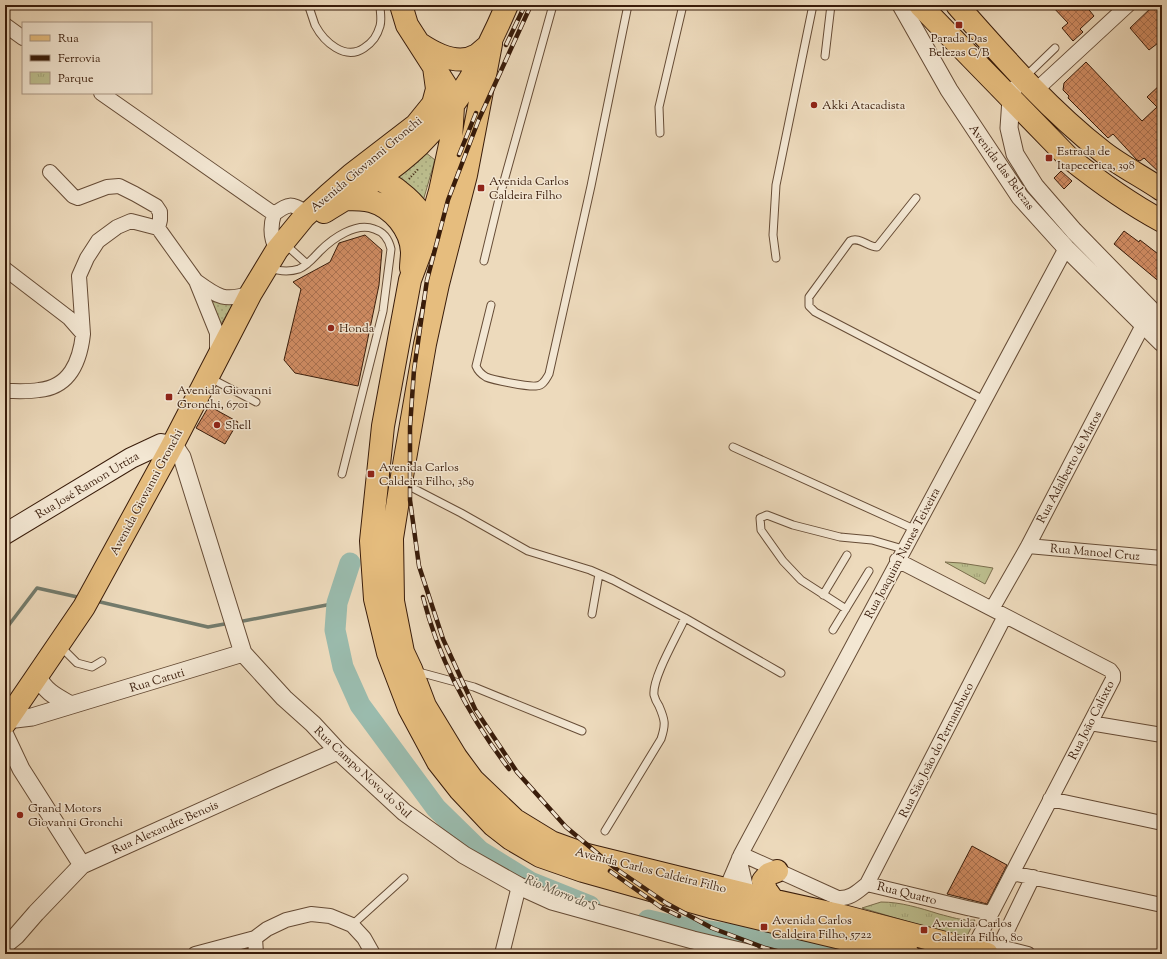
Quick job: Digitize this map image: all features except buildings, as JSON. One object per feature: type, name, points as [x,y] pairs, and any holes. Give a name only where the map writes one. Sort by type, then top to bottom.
[{"type":"main road","points":[[401,5],[408,25],[450,92],[453,106]]},
{"type":"main road","name":"Avenida Giovanni Gronchi","points":[[279,249],[307,222],[376,179],[420,145],[453,106],[464,89],[491,44],[508,5]]},
{"type":"main road","points":[[920,5],[1068,157],[1089,174],[1138,208],[1162,221]]},
{"type":"main road","points":[[957,5],[1025,81],[1077,131],[1104,153],[1162,190]]},
{"type":"main road","points":[[419,44],[430,50],[457,60],[476,56],[491,44]]},
{"type":"main road","name":"Avenida Carlos Caldeira Filho","points":[[491,44],[466,175],[438,284],[425,344],[392,538],[393,601],[403,652],[425,706],[456,757],[473,780],[515,820],[551,842],[587,855],[749,895],[771,910],[908,954]]},
{"type":"main road","name":"Avenida Giovanni Gronchi","points":[[6,726],[37,676],[84,607],[172,446],[217,356],[251,293],[279,249],[308,213],[351,175],[416,125],[432,104],[437,89],[434,67]]},
{"type":"main road","name":"Avenida Carlos Caldeira Filho","points":[[453,106],[451,140],[447,162],[429,229],[410,280],[383,426],[371,541],[375,599],[388,653],[409,708],[438,762],[460,790],[493,825],[511,839],[540,856],[598,876],[711,907],[843,916],[988,947]]},
{"type":"main road","points":[[420,145],[435,153],[447,162]]},
{"type":"main road","points":[[351,175],[362,174],[392,186],[415,206],[429,229],[438,284]]},
{"type":"main road","points":[[346,199],[372,201],[385,208],[398,218],[409,237],[412,251],[410,280]]},
{"type":"main road","name":"Rua José Ramon Urtiza","points":[[5,534],[131,458],[161,444],[172,446]]},
{"type":"main road","points":[[771,910],[763,881],[769,874],[777,871]]},
{"type":"street","name":"Avenida das Belezas","points":[[901,5],[948,90],[1020,197],[1066,248],[1162,343]]},
{"type":"street","points":[[1025,81],[1128,5]]},
{"type":"street","points":[[5,25],[22,37]]},
{"type":"street","name":"Avenida das Belezas","points":[[1025,81],[1011,100],[1009,128],[1014,154],[1035,186],[1074,232],[1162,321]]},
{"type":"street","points":[[102,94],[274,214]]},
{"type":"street","points":[[50,172],[73,196],[78,198],[107,187],[120,186],[156,206],[160,212],[158,228]]},
{"type":"street","points":[[279,249],[274,244],[270,232],[274,214],[285,206],[290,205],[296,206],[308,213]]},
{"type":"street","points":[[5,391],[41,390],[63,382],[74,368],[81,348],[83,334],[79,276],[87,258],[98,241],[117,227],[131,221],[158,228],[196,281],[217,333],[217,356]]},
{"type":"street","name":"Rua Joaquim Nunes Teixeira","points":[[726,889],[740,856],[900,555],[1066,248]]},
{"type":"street","points":[[5,269],[69,318],[83,334]]},
{"type":"street","points":[[196,281],[212,293],[226,298],[251,293]]},
{"type":"street","name":"Rua Adalberto de Matos","points":[[999,612],[1028,546],[1143,325]]},
{"type":"street","name":"Rua Campo Novo do Sul","points":[[172,446],[182,456],[243,653],[284,698],[313,724],[338,751],[404,812],[464,856],[519,886],[552,901],[693,940],[752,954]]},
{"type":"street","name":"Rua Manoel Cruz","points":[[1028,546],[1162,558]]},
{"type":"street","name":"Rua João Calixto","points":[[900,555],[999,612],[1110,670],[1113,674],[1113,679],[990,913],[988,947]]},
{"type":"street","name":"Rua São João do Pernambuco","points":[[867,884],[999,612]]},
{"type":"street","name":"Rua Catuti","points":[[6,726],[243,653]]},
{"type":"street","points":[[37,676],[44,687],[53,695],[71,705]]},
{"type":"street","points":[[1090,723],[1161,734]]},
{"type":"street","points":[[6,726],[21,769],[82,865]]},
{"type":"street","name":"Rua Alexandre Benois","points":[[7,954],[10,940],[82,865],[338,751]]},
{"type":"street","points":[[5,764],[21,769]]},
{"type":"street","points":[[1050,799],[1162,823]]},
{"type":"street","points":[[740,856],[749,895]]},
{"type":"street","name":"Rua Quatro","points":[[740,856],[838,898],[852,896],[867,884],[990,913]]},
{"type":"street","points":[[1012,873],[1033,876],[1162,905]]},
{"type":"street","points":[[1028,954],[988,947],[1033,876]]},
{"type":"street","points":[[502,954],[519,886]]},
{"type":"street","points":[[195,954],[255,938],[267,929],[286,920],[311,914],[330,916],[352,925],[364,938],[372,954]]},
{"type":"street","points":[[255,938],[256,954]]},
{"type":"lane","points":[[310,7],[315,25],[322,34],[338,49],[346,52],[360,51],[375,40],[380,26],[380,5]]},
{"type":"lane","points":[[484,261],[501,192],[553,5]]},
{"type":"lane","points":[[491,305],[476,366],[479,372],[487,377],[520,384],[536,386],[544,383],[549,374],[589,193],[628,5]]},
{"type":"lane","points":[[660,133],[659,107],[684,5]]},
{"type":"lane","points":[[776,258],[773,235],[776,185],[813,5]]},
{"type":"lane","points":[[825,56],[831,5]]},
{"type":"lane","points":[[1025,81],[1055,48]]},
{"type":"lane","points":[[916,198],[877,247],[858,240],[853,239],[850,241],[809,297],[809,306],[815,312],[984,400]]},
{"type":"lane","points":[[279,249],[283,271],[298,269],[307,264],[322,249],[341,235],[354,228],[363,226],[379,230],[389,240],[391,249],[383,311],[342,474]]},
{"type":"lane","points":[[279,249],[307,264]]},
{"type":"lane","points":[[207,377],[256,402]]},
{"type":"lane","points":[[733,447],[914,529]]},
{"type":"lane","points":[[401,482],[461,513],[528,551],[599,574],[686,618],[781,673]]},
{"type":"lane","points":[[846,609],[801,580],[783,561],[761,530],[760,518],[767,515],[793,525],[840,538],[872,540],[900,555]]},
{"type":"lane","points":[[823,595],[846,555]]},
{"type":"lane","points":[[834,630],[869,571]]},
{"type":"lane","points":[[592,614],[599,574]]},
{"type":"lane","points":[[605,831],[661,738],[665,726],[664,717],[654,696],[655,685],[659,672],[686,618]]},
{"type":"lane","points":[[59,645],[78,663],[92,666],[102,661]]},
{"type":"lane","points":[[411,669],[474,687],[582,731]]},
{"type":"lane","points":[[352,925],[404,878]]},
{"type":"green space","points":[[425,152],[435,160],[423,201],[395,179]]},
{"type":"green space","points":[[206,292],[234,303],[219,327]]},
{"type":"green space","points":[[945,562],[961,563],[993,568],[985,584]]},
{"type":"green space","points":[[881,902],[903,904],[966,920],[975,920],[967,936],[963,938],[862,908]]},
{"type":"waterway","name":"Rio Morro do S","points":[[350,563],[337,603],[335,630],[343,667],[360,705],[436,808],[480,851],[530,882],[590,906]]},
{"type":"waterway","points":[[5,630],[37,588],[82,598]]},
{"type":"waterway","points":[[96,601],[208,627],[230,623]]},
{"type":"waterway","points":[[238,622],[337,603]]},
{"type":"waterway","name":"Rio Morro do S","points":[[648,920],[669,925],[802,945],[838,954]]},
{"type":"railway","points":[[506,45],[525,5]]},
{"type":"railway","points":[[531,5],[479,119],[448,200],[427,280],[414,370],[410,427],[410,500],[419,566],[443,639],[475,709],[517,772],[566,827],[615,868],[666,903],[712,928],[765,948],[788,954]]},
{"type":"railway","points":[[459,155],[476,113]]},
{"type":"railway","points":[[423,597],[438,643],[457,688],[481,729],[509,769]]},
{"type":"railway","points":[[610,871],[662,908],[679,916]]},
{"type":"place","name":"Parada Das Belezas C/B","points":[[959,25]]},
{"type":"place","name":"Akki Atacadista","points":[[814,105]]},
{"type":"place","name":"Estrada de Itapecerica, 398","points":[[1049,158]]},
{"type":"place","name":"Avenida Carlos Caldeira Filho","points":[[481,188]]},
{"type":"place","name":"Honda","points":[[331,328]]},
{"type":"place","name":"Avenida Giovanni Gronchi, 6701","points":[[169,397]]},
{"type":"place","name":"Shell","points":[[217,425]]},
{"type":"place","name":"Avenida Carlos Caldeira Filho, 389","points":[[371,474]]},
{"type":"place","name":"Grand Motors Giovanni Gronchi","points":[[20,815]]},
{"type":"place","name":"Avenida Carlos Caldeira Filho, 5722","points":[[764,927]]},
{"type":"place","name":"Avenida Carlos Caldeira Filho, 80","points":[[924,930]]}]
